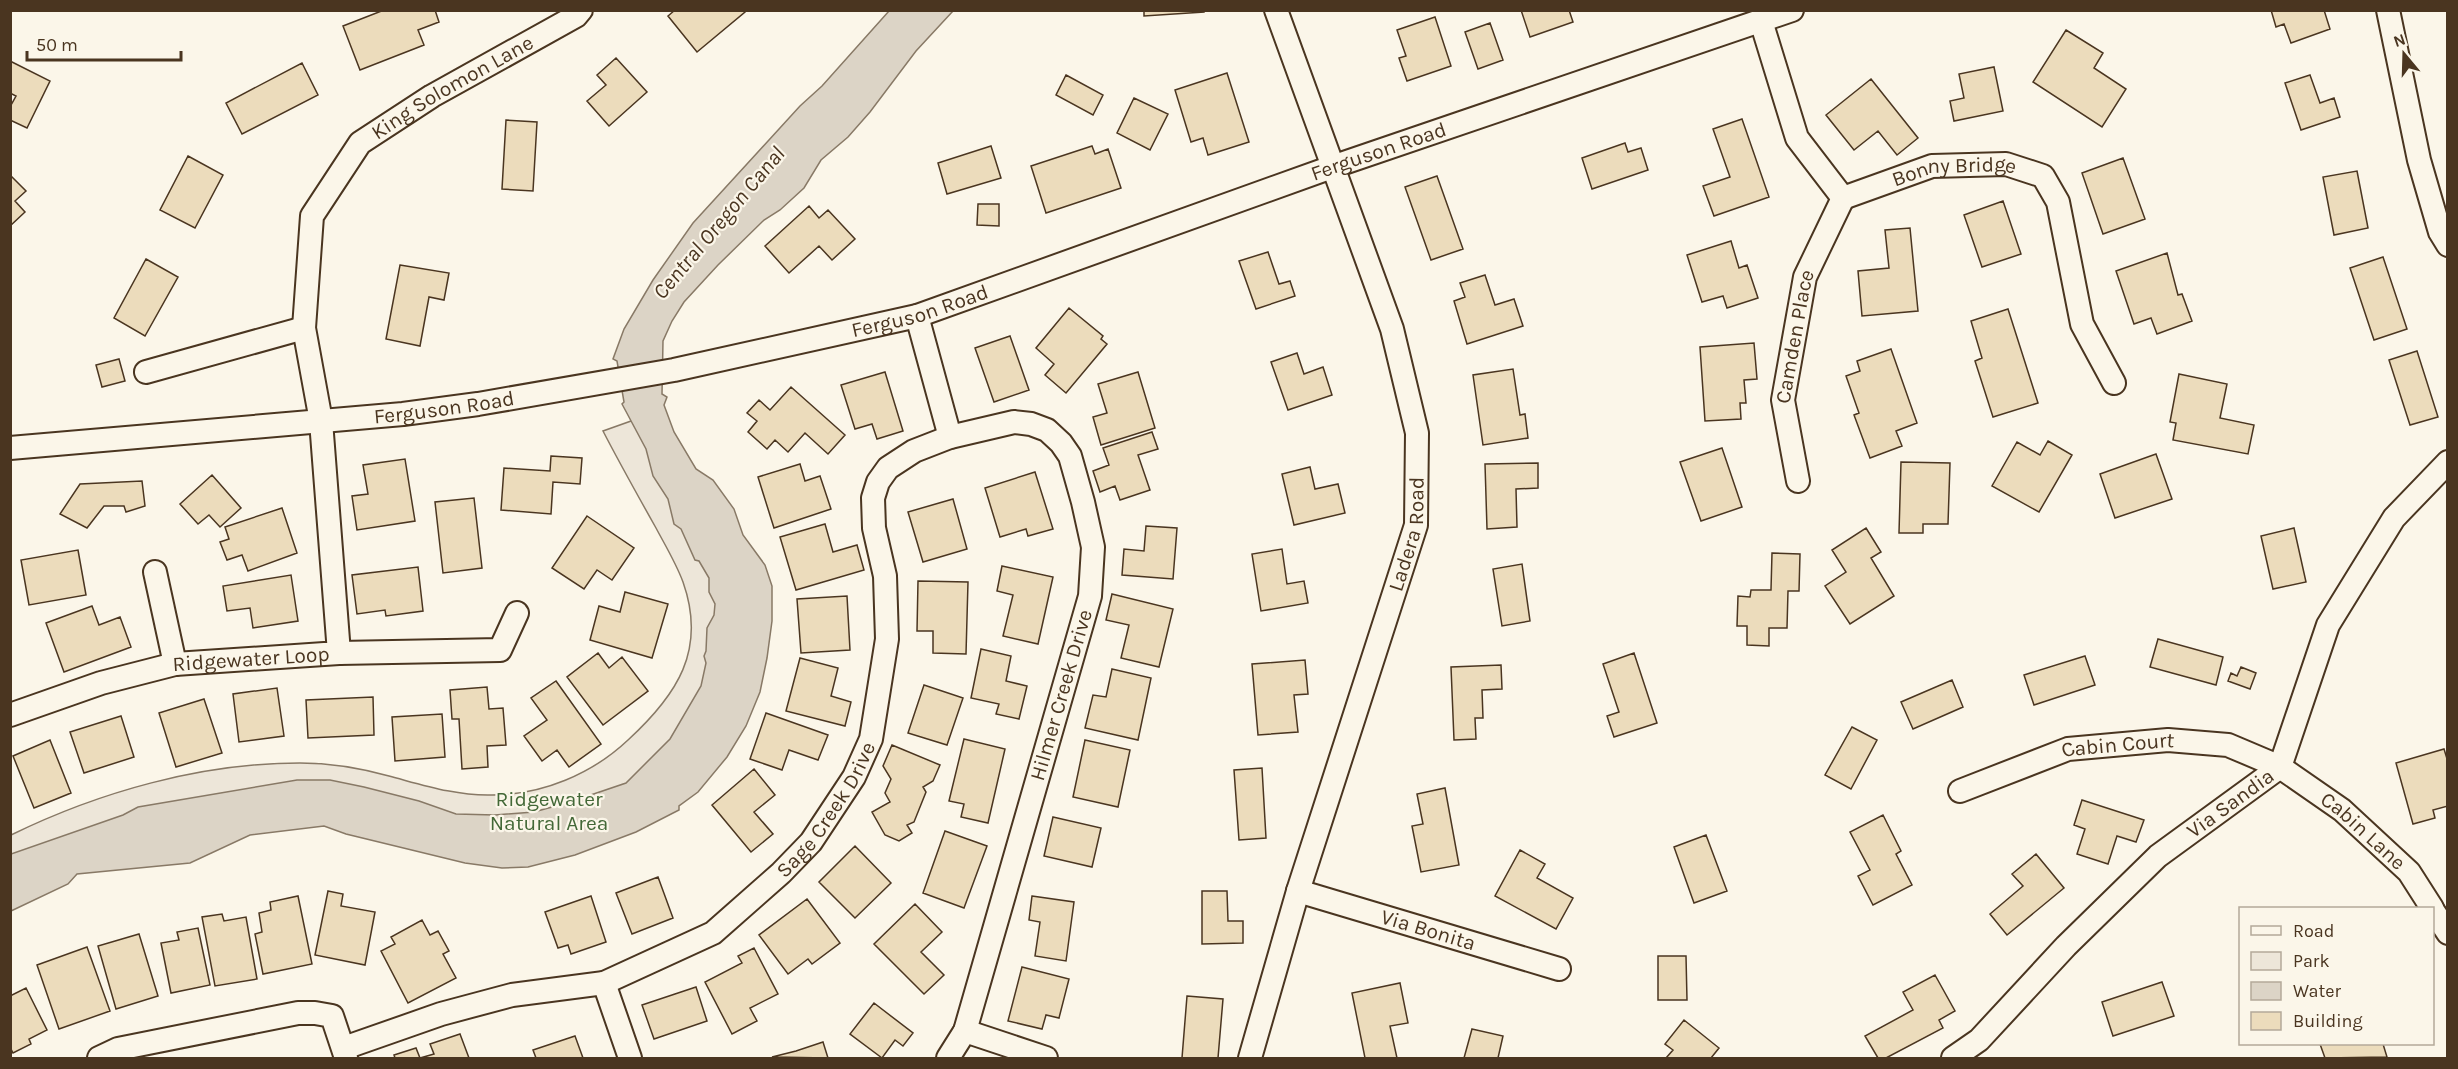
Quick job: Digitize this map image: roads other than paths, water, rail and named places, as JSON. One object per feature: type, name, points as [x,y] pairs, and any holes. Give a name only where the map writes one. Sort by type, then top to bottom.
[{"type":"street","name":"King Solomon Lane","points":[[321,421],[304,328],[312,216],[360,143],[432,96],[576,16],[581,10]]},
{"type":"street","name":"Ladera Road","points":[[1250,1059],[1298,891],[1416,525],[1418,433],[1392,329],[1276,10]]},
{"type":"street","name":"Ferguson Road","points":[[10,448],[321,421],[478,404],[674,370],[917,316],[1332,167],[1792,10]]},
{"type":"street","points":[[2388,10],[2419,160],[2440,232],[2448,245]]},
{"type":"street","points":[[1761,21],[1797,138],[1843,198]]},
{"type":"street","name":"Bonny Bridge","points":[[1843,198],[1932,166],[2006,164],[2043,176],[2058,202],[2082,324],[2114,383]]},
{"type":"street","name":"Camden Place","points":[[1798,481],[1783,400],[1805,277],[1843,198]]},
{"type":"street","points":[[917,316],[950,437]]},
{"type":"street","points":[[146,372],[304,328]]},
{"type":"street","name":"Ridgewater Loop","points":[[10,715],[101,683],[175,664],[339,653],[321,421]]},
{"type":"street","name":"Hilmer Creek Drive","points":[[948,1059],[965,1031],[1090,596],[1093,547],[1073,463],[1060,443],[1047,430],[1014,422],[950,437]]},
{"type":"street","name":"Sage Creek Drive","points":[[345,1053],[441,1014],[512,994],[604,983],[713,933],[781,873],[811,843],[854,777],[871,739],[887,639],[885,576],[873,528],[873,498],[878,482],[888,468],[914,451],[950,437]]},
{"type":"street","name":"Via Sandia","points":[[1953,1059],[1979,1040],[2066,946],[2158,856],[2280,767],[2328,626],[2394,518],[2448,462]]},
{"type":"street","points":[[155,572],[175,664]]},
{"type":"street","points":[[339,653],[500,650],[517,613]]},
{"type":"street","name":"Cabin Court","points":[[1960,790],[2068,749],[2168,740],[2228,745],[2280,767]]},
{"type":"street","name":"Cabin Lane","points":[[2280,767],[2342,810],[2409,872],[2431,907]]},
{"type":"street","name":"Via Bonita","points":[[1298,891],[1559,969]]},
{"type":"street","name":"Cabin Lane","points":[[2434,912],[2448,933]]},
{"type":"street","points":[[604,983],[630,1059]]},
{"type":"street","points":[[99,1059],[118,1049],[297,1013],[332,1016],[345,1053]]},
{"type":"street","points":[[965,1031],[1046,1059]]},
{"type":"water","name":"Central Oregon Canal","points":[[889,11],[953,11],[916,51],[848,137],[821,160],[804,188],[780,210],[764,220],[684,302],[663,341],[662,394],[667,397],[664,405],[674,432],[696,469],[713,480],[734,509],[743,535],[765,565],[772,586],[772,621],[760,692],[746,726],[727,757],[698,792],[679,806],[679,810],[636,832],[575,855],[528,867],[502,868],[465,863],[346,834],[324,826],[250,835],[190,863],[77,874],[68,884],[11,911],[11,854],[123,815],[138,807],[297,780],[330,780],[419,801],[456,814],[495,815],[534,812],[626,783],[670,739],[701,686],[706,663],[704,656],[707,628],[714,615],[715,604],[709,592],[709,578],[699,561],[695,560],[681,529],[674,524],[668,499],[653,476],[646,449],[622,404],[624,402],[617,361],[613,359],[624,329],[653,280],[693,223]]},
{"type":"park label","name":"Ridgewater Natural Area","points":[[549,811]]}]
